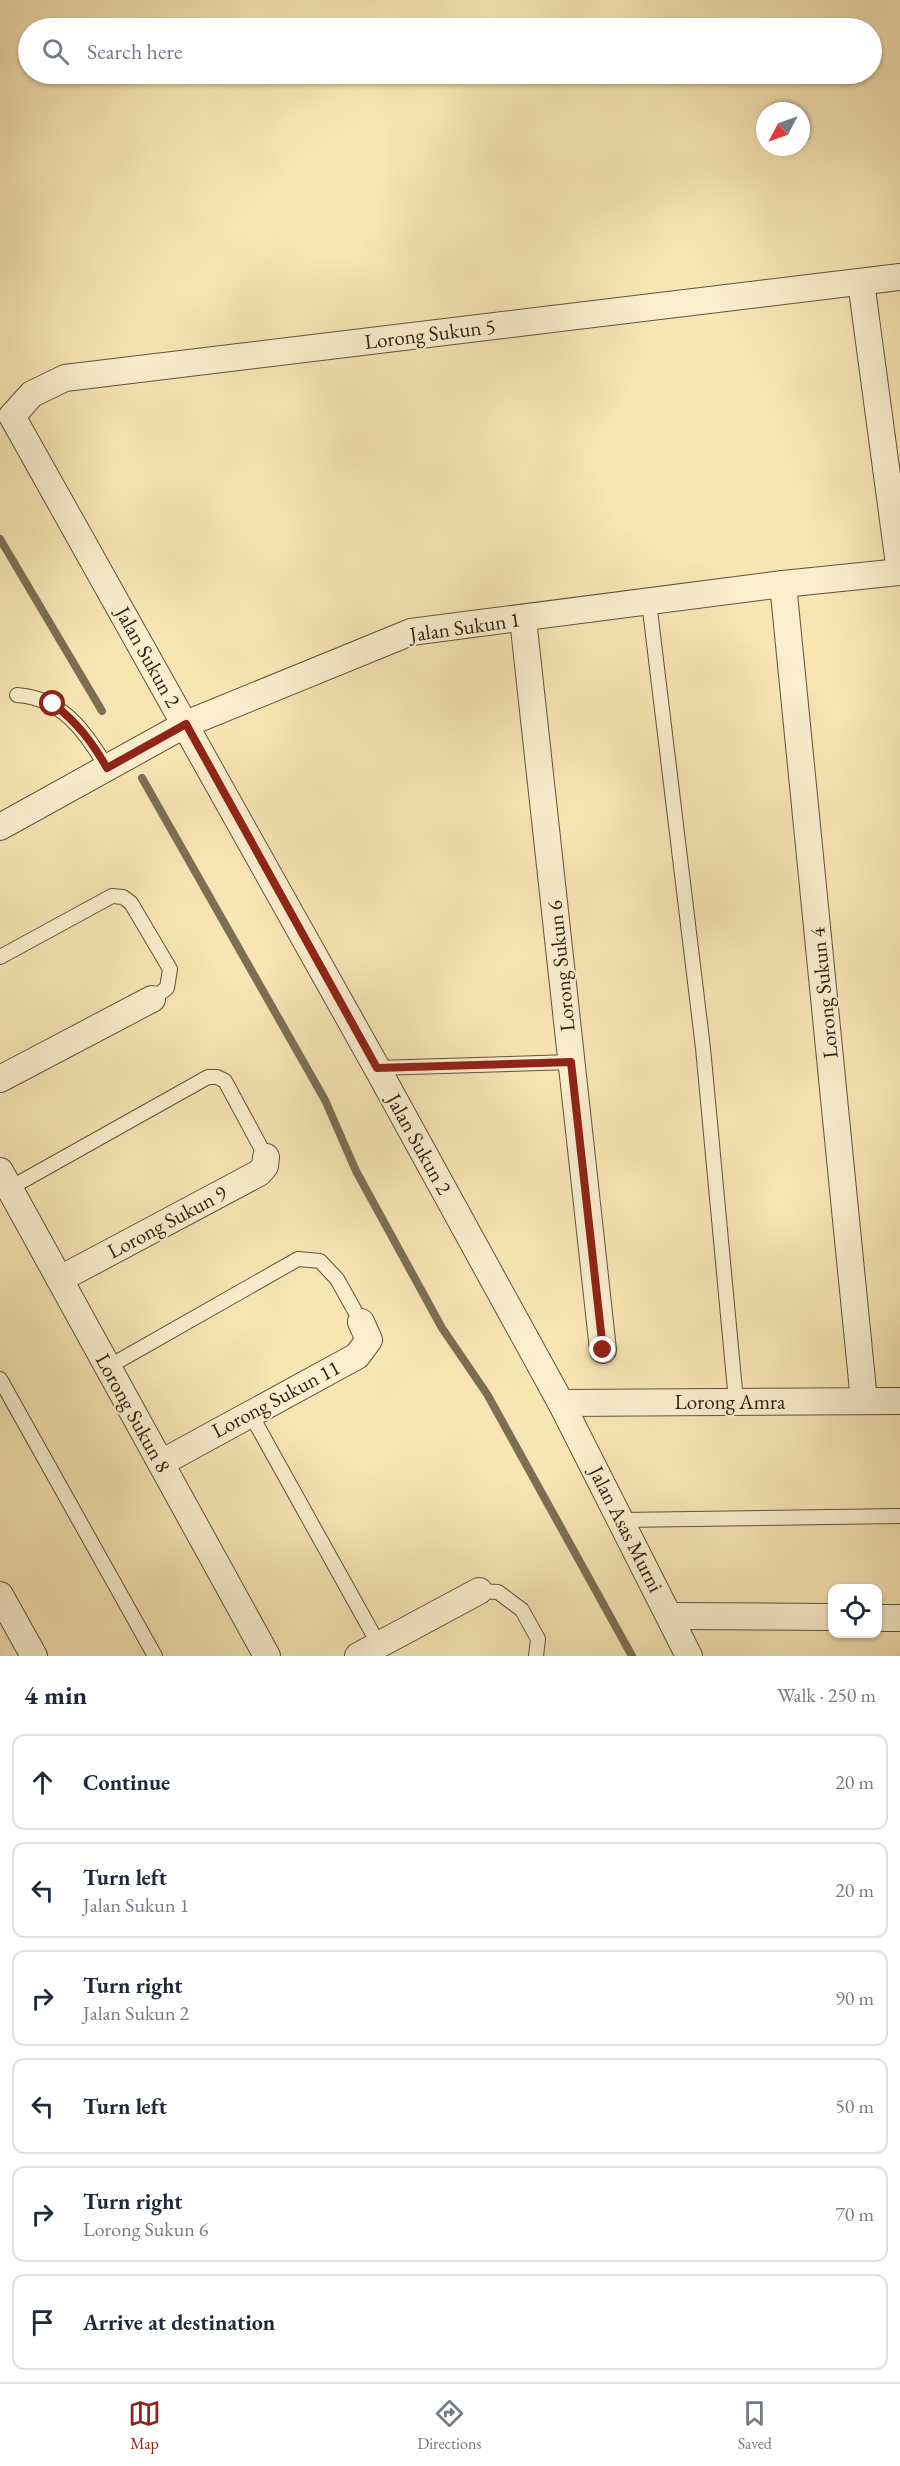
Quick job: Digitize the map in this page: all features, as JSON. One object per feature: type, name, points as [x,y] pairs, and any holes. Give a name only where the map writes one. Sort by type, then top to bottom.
[{"type":"street","name":"Lorong Sukun 5","points":[[12,416],[32,394],[65,378],[900,277]]},
{"type":"street","points":[[861,282],[900,573]]},
{"type":"street","name":"Jalan Sukun 2","points":[[12,416],[186,724],[561,1403]]},
{"type":"street","name":"Jalan Sukun 1","points":[[0,827],[186,724],[411,632],[783,584],[900,573]]},
{"type":"street","name":"Lorong Sukun 4","points":[[783,584],[864,1401]]},
{"type":"street","name":"Lorong Sukun 6","points":[[523,619],[603,1350]]},
{"type":"street","points":[[0,1079],[152,999]]},
{"type":"street","name":"Lorong Sukun 9","points":[[60,1279],[259,1173],[265,1166],[266,1157]]},
{"type":"street","name":"Lorong Sukun 8","points":[[5,1179],[267,1656]]},
{"type":"street","name":"Lorong Sukun 11","points":[[160,1462],[357,1356],[369,1340],[361,1322]]},
{"type":"street","name":"Lorong Amra","points":[[561,1403],[900,1401]]},
{"type":"street","name":"Jalan Asas Murni","points":[[561,1403],[689,1656]]},
{"type":"street","points":[[368,1650],[479,1592]]},
{"type":"street","points":[[0,1595],[34,1656]]},
{"type":"street","points":[[670,1616],[828,1617]]},
{"type":"street","points":[[882,1618],[900,1618]]},
{"type":"lane","points":[[649,602],[703,1048],[736,1401]]},
{"type":"lane","points":[[17,695],[33,696],[53,704],[70,717],[88,736],[107,768]]},
{"type":"lane","points":[[0,957],[112,896],[123,897],[131,903],[170,969],[167,988],[152,999]]},
{"type":"lane","points":[[377,1068],[571,1062]]},
{"type":"lane","points":[[5,1179],[208,1077],[216,1077],[225,1081],[266,1157]]},
{"type":"lane","points":[[108,1367],[298,1259],[320,1261],[337,1279],[361,1322]]},
{"type":"lane","points":[[0,1379],[155,1656]]},
{"type":"lane","points":[[250,1413],[368,1650]]},
{"type":"lane","points":[[621,1520],[900,1516]]},
{"type":"lane","points":[[479,1592],[498,1592],[522,1610],[538,1639],[536,1656]]},
{"type":"waterway","points":[[0,539],[102,711]]},
{"type":"waterway","points":[[142,778],[325,1100],[356,1171],[442,1328],[487,1394],[632,1656]]},
{"type":"route","points":[[53,704],[70,717],[88,736],[107,768],[186,724],[377,1068],[571,1062],[603,1350]]}]
